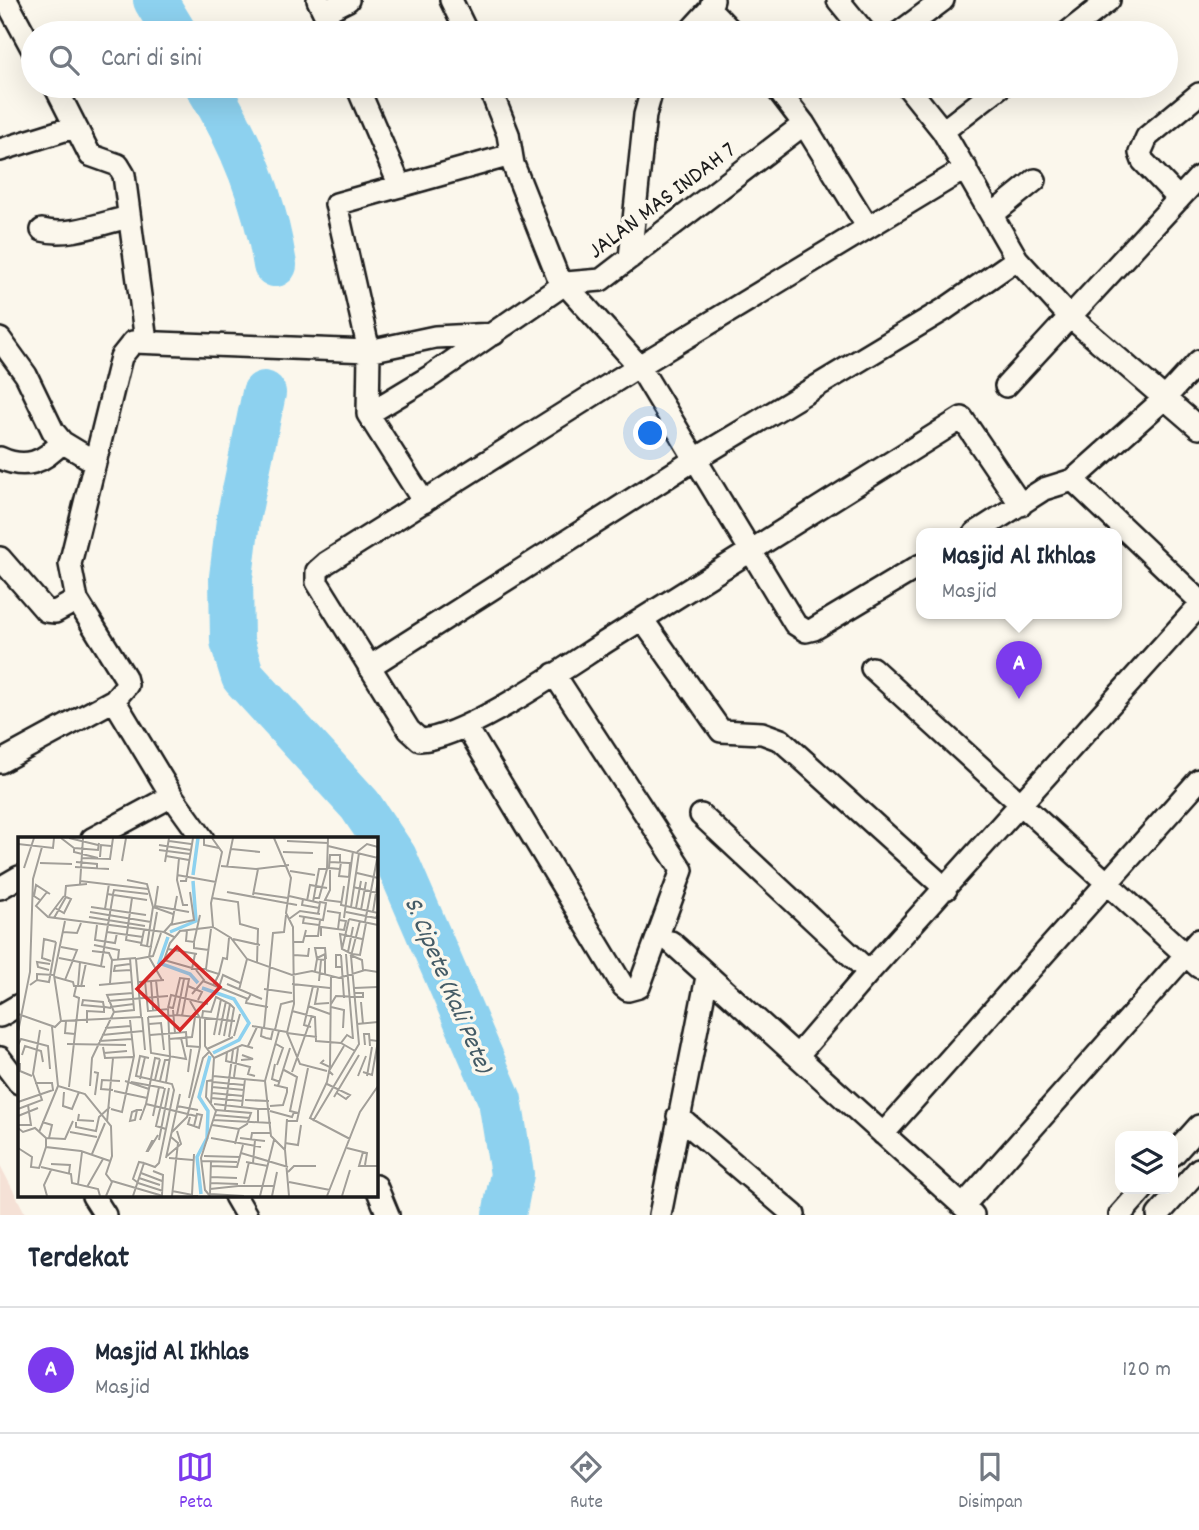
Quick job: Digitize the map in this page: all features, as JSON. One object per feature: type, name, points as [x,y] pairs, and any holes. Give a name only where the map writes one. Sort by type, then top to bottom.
[{"type":"street","points":[[6,0],[10,32]]},
{"type":"street","points":[[321,6],[348,0]]},
{"type":"street","points":[[450,0],[461,21]]},
{"type":"street","points":[[838,0],[855,21]]},
{"type":"street","points":[[916,21],[943,0]]},
{"type":"street","points":[[1082,21],[1109,0]]},
{"type":"street","points":[[698,21],[712,5],[724,21]]},
{"type":"street","points":[[1179,199],[1143,161],[1140,153],[1147,137],[1199,94]]},
{"type":"street","points":[[61,98],[90,155],[122,170],[146,341]]},
{"type":"street","points":[[361,98],[400,186]]},
{"type":"street","points":[[494,98],[508,134],[511,155],[557,275],[639,366],[795,624],[806,631],[814,629],[916,568]]},
{"type":"street","points":[[630,258],[645,115],[650,98]]},
{"type":"street","points":[[784,98],[804,124],[867,226]]},
{"type":"street","points":[[917,98],[943,131],[1017,259],[1068,316],[1199,428]]},
{"type":"street","points":[[943,131],[986,98]]},
{"type":"street","name":"JALAN MAS INDAH 7","points":[[566,283],[601,280],[804,124]]},
{"type":"street","points":[[0,150],[74,127]]},
{"type":"street","points":[[424,502],[368,414],[369,351],[336,204],[511,155]]},
{"type":"street","points":[[966,168],[639,366],[424,502],[317,571],[317,582],[414,736],[428,739],[466,726],[554,674],[962,418],[1021,505]]},
{"type":"street","points":[[1006,386],[1199,177]]},
{"type":"street","points":[[993,214],[1035,180]]},
{"type":"street","points":[[42,230],[54,233],[70,231],[129,217]]},
{"type":"street","points":[[369,667],[694,460],[945,309],[1017,259]]},
{"type":"street","points":[[368,414],[494,334],[566,283]]},
{"type":"street","points":[[0,762],[114,700],[124,691],[125,677],[77,600],[70,564],[121,357],[133,342],[369,351],[435,337],[494,334]]},
{"type":"street","points":[[0,339],[26,375],[53,431],[62,442],[95,462]]},
{"type":"street","points":[[983,528],[1044,489],[1073,480],[1165,398],[1199,361]]},
{"type":"street","points":[[0,458],[31,464],[48,457],[62,442]]},
{"type":"street","points":[[1073,480],[1199,600]]},
{"type":"street","points":[[0,558],[46,611],[55,611],[77,600]]},
{"type":"street","points":[[797,1056],[869,972],[1199,606]]},
{"type":"street","points":[[642,619],[721,731],[771,734],[781,740],[946,889]]},
{"type":"street","points":[[671,942],[968,1210],[1194,954],[1106,883],[872,668]]},
{"type":"street","points":[[466,726],[622,986],[634,990],[643,982],[681,870],[554,674]]},
{"type":"street","points":[[114,700],[172,796],[202,837]]},
{"type":"street","points":[[883,1134],[1199,779]]},
{"type":"street","points":[[96,837],[172,796]]},
{"type":"street","points":[[701,815],[869,972]]},
{"type":"street","points":[[0,887],[18,878]]},
{"type":"street","points":[[660,1215],[707,977]]},
{"type":"street","points":[[0,1016],[18,1005]]},
{"type":"street","points":[[0,1058],[18,1082]]},
{"type":"street","points":[[678,1116],[794,1215]]},
{"type":"street","points":[[1178,1150],[1199,1126]]},
{"type":"street","points":[[1158,1215],[1199,1169]]},
{"type":"street","points":[[378,1191],[388,1215]]},
{"type":"street","points":[[1120,1215],[1139,1194]]},
{"type":"street","points":[[94,1198],[105,1215]]},
{"type":"street","points":[[236,1198],[246,1215]]},
{"type":"shaded area","points":[[0,1165],[26,1215],[0,1215]]},
{"type":"waterway","name":"S. Cipete (Kali Pete)","points":[[155,0],[168,21]]},
{"type":"waterway","name":"S. Cipete (Kali Pete)","points":[[214,98],[231,128],[250,172],[265,218],[275,265]]},
{"type":"waterway","name":"S. Cipete (Kali Pete)","points":[[264,393],[238,520],[231,577],[232,641],[243,677],[360,805],[395,857],[500,1100],[512,1174],[504,1215]]},
{"type":"place","name":"Masjid Al Ikhlas","points":[[1019,699]]}]
